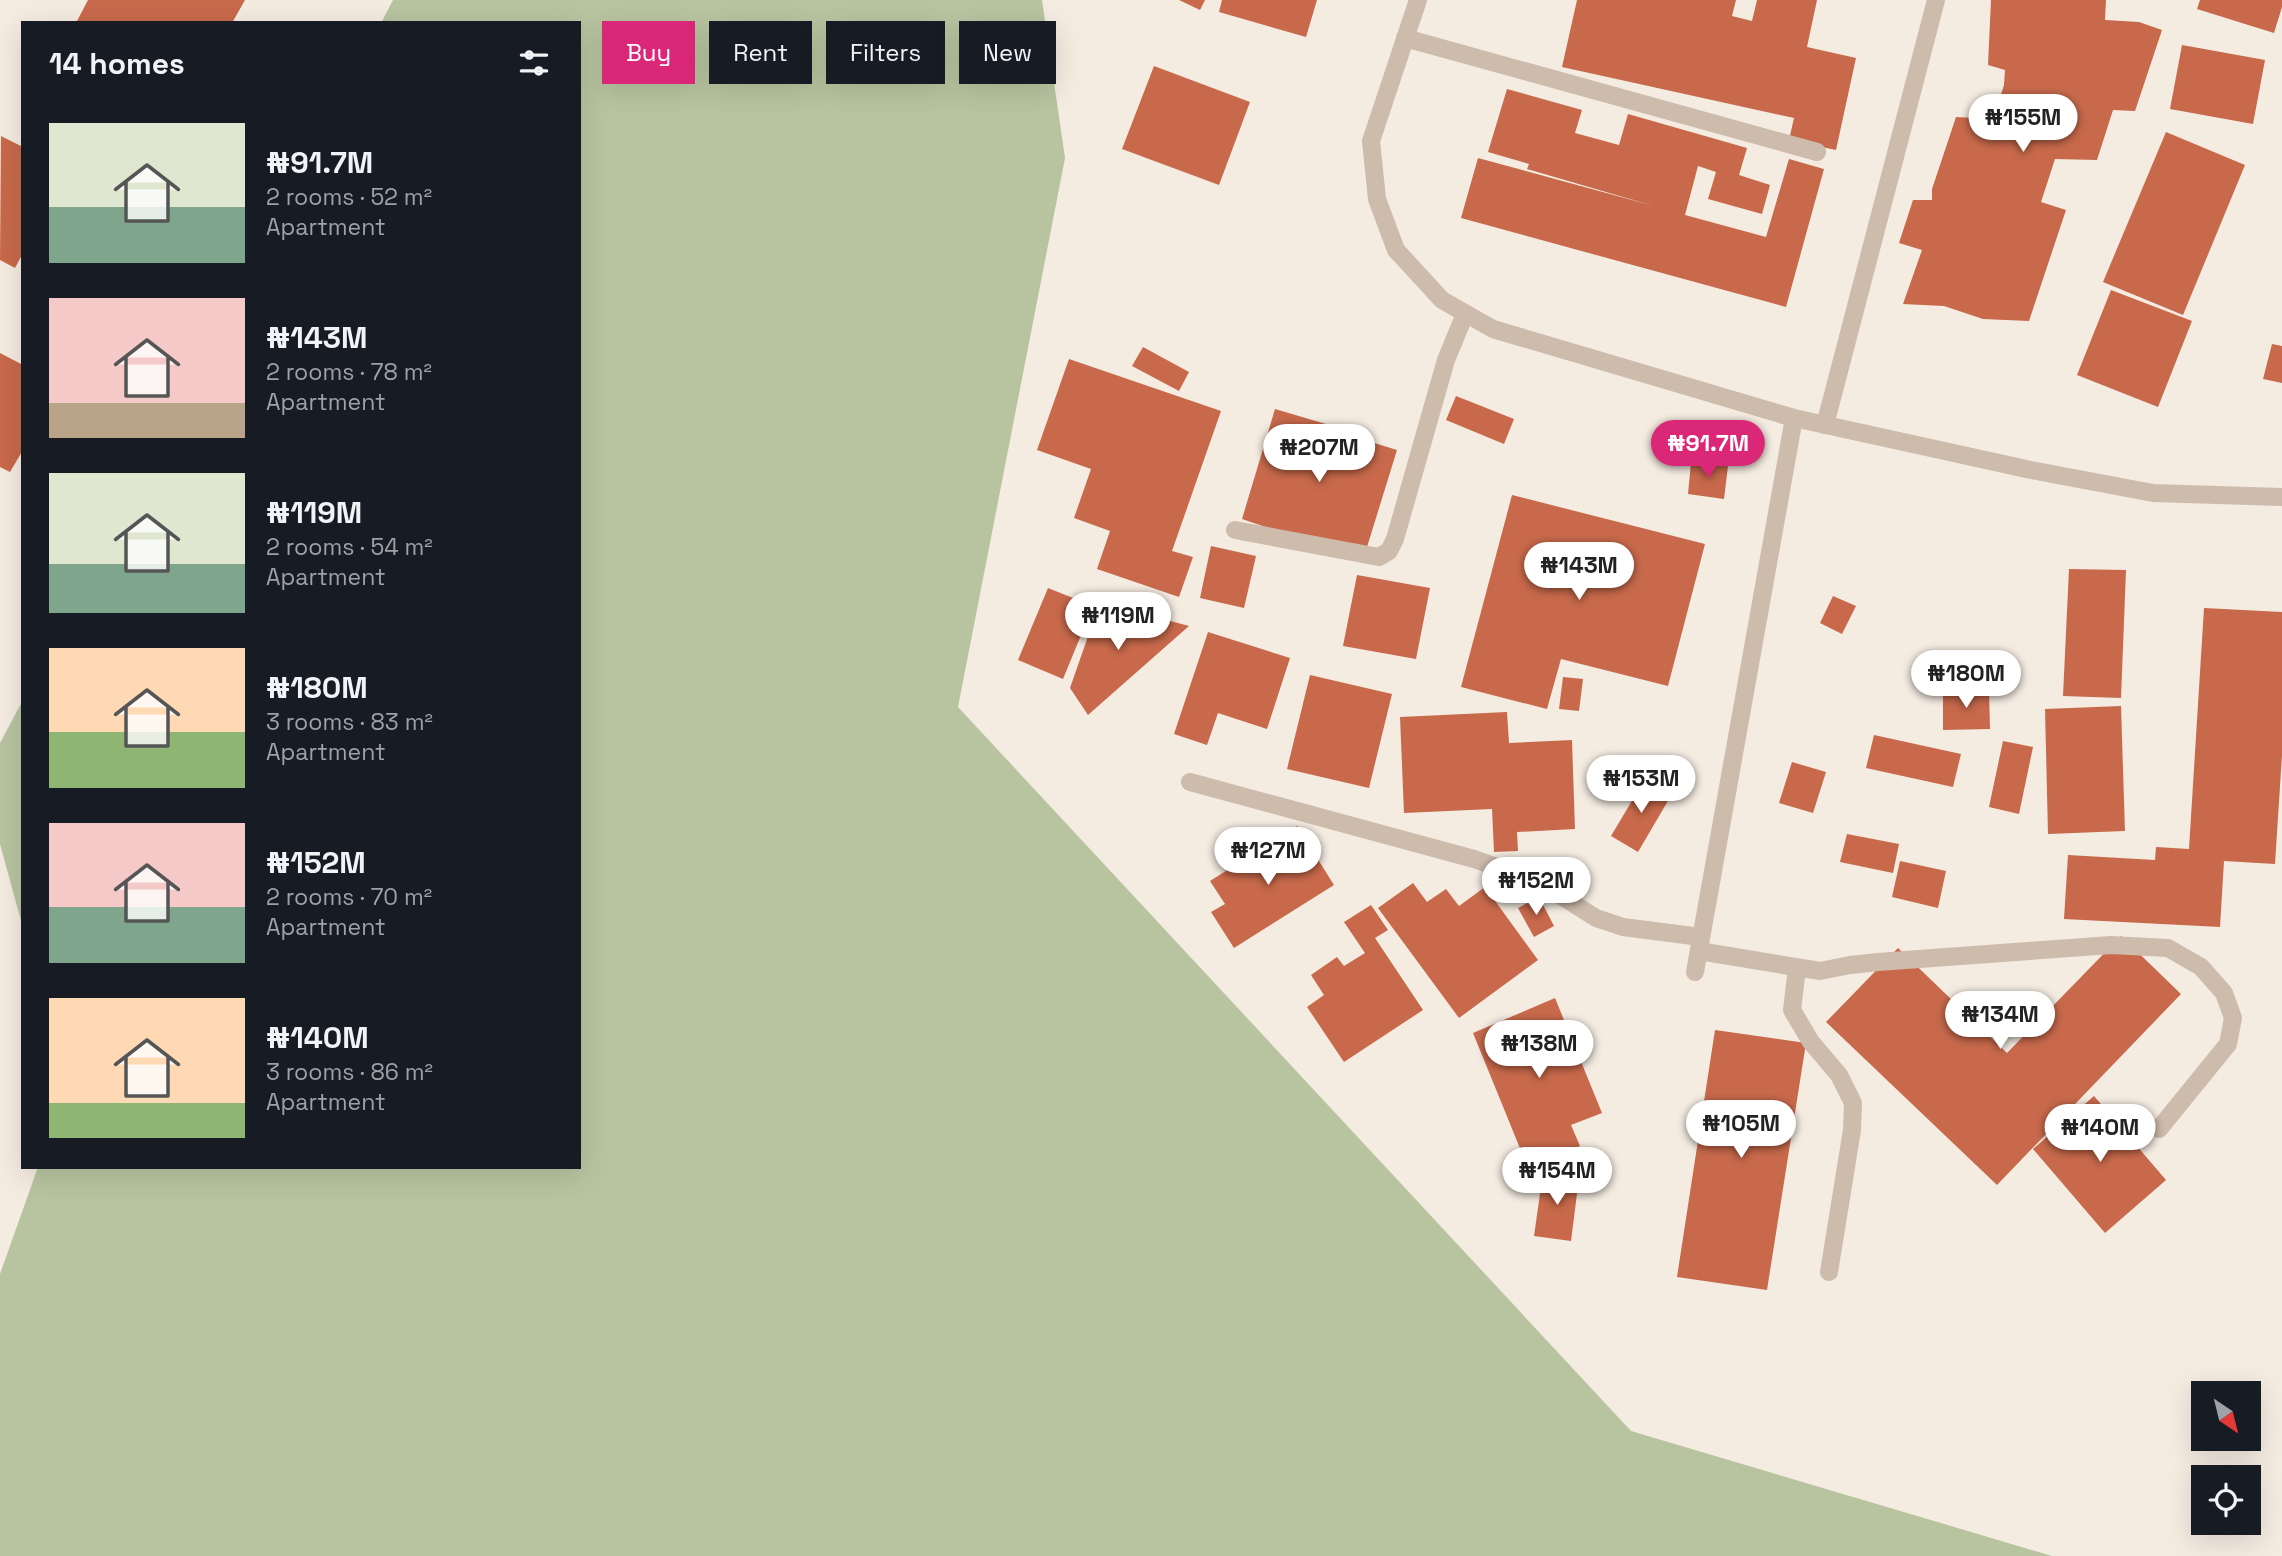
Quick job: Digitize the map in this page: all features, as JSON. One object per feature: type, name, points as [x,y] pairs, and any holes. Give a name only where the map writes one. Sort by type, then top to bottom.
[{"type":"street","points":[[1418,0],[1371,141],[1377,199],[1396,250],[1442,300],[1465,314],[1493,330],[1825,425],[2031,470],[2153,493],[2282,497]]},
{"type":"street","points":[[1825,425],[1936,0]]},
{"type":"street","points":[[1405,38],[1817,152]]},
{"type":"street","points":[[1236,530],[1379,557],[1389,551],[1395,539],[1446,360],[1465,314]]},
{"type":"street","points":[[1695,972],[1794,418]]},
{"type":"street","points":[[1190,782],[1474,859],[1547,887],[1595,918],[1623,927],[1797,968],[1821,971],[1878,962],[2110,945],[2168,947],[2201,967],[2224,993],[2233,1018],[2228,1044],[2159,1129]]},
{"type":"street","points":[[1797,968],[1792,1010],[1811,1041],[1839,1075],[1853,1103],[1852,1130],[1829,1272]]},
{"type":"green space","points":[[393,0],[1042,0],[1045,21],[959,21],[959,84],[1054,84],[1065,158],[958,707],[1631,1431],[2052,1556],[0,1556],[0,1274],[37,1169],[581,1169],[581,21],[382,21]]},
{"type":"green space","points":[[21,704],[21,921],[0,844],[0,743]]},
{"type":"building","points":[[88,0],[245,0],[233,21],[77,21]]},
{"type":"building","points":[[1179,0],[1205,0],[1200,10]]},
{"type":"building","points":[[1222,0],[1317,0],[1306,37],[1219,12]]},
{"type":"building","points":[[1577,0],[1736,0],[1732,16],[1752,21],[1757,0],[1817,0],[1807,47],[1856,58],[1836,150],[1789,140],[1794,118],[1562,67]]},
{"type":"building","points":[[1991,0],[2106,0],[2105,20],[2139,22],[2162,30],[2135,111],[2113,110],[2097,160],[2055,159],[2041,202],[2066,210],[2029,321],[1983,319],[1944,306],[1903,304],[1922,250],[1899,243],[1913,200],[1932,200],[1932,189],[1956,117],[1993,119],[2004,85],[2005,70],[1988,65]]},
{"type":"building","points":[[2200,0],[2282,0],[2282,7],[2274,33],[2197,9]]},
{"type":"building","points":[[2182,45],[2265,60],[2253,124],[2170,109]]},
{"type":"building","points":[[1154,66],[1250,102],[1219,185],[1122,149]]},
{"type":"building","points":[[1507,89],[1582,110],[1575,133],[1619,145],[1628,114],[1747,148],[1739,175],[1770,185],[1762,214],[1708,199],[1716,172],[1698,166],[1685,215],[1766,237],[1789,159],[1824,169],[1786,307],[1461,218],[1478,158],[1654,206],[1527,169],[1529,164],[1488,152]]},
{"type":"building","points":[[2166,132],[2245,165],[2183,315],[2103,282]]},
{"type":"building","points":[[1,136],[21,146],[21,257],[15,268],[0,260]]},
{"type":"building","points":[[2111,290],[2192,321],[2158,407],[2077,375]]},
{"type":"building","points":[[2272,344],[2282,346],[2282,383],[2263,379]]},
{"type":"building","points":[[1143,347],[1189,372],[1179,391],[1132,366]]},
{"type":"building","points":[[0,353],[21,364],[21,453],[10,472],[0,467]]},
{"type":"building","points":[[1069,359],[1221,411],[1172,551],[1193,557],[1179,597],[1097,569],[1110,531],[1074,518],[1091,469],[1037,450]]},
{"type":"building","points":[[1456,396],[1514,419],[1504,444],[1446,420]]},
{"type":"building","points":[[1275,409],[1353,432],[1352,436],[1397,450],[1363,560],[1242,519]]},
{"type":"building","points":[[1691,462],[1728,466],[1724,499],[1688,494]]},
{"type":"building","points":[[1512,495],[1705,544],[1668,686],[1561,659],[1547,709],[1461,687]]},
{"type":"building","points":[[1211,546],[1256,556],[1244,608],[1200,598]]},
{"type":"building","points":[[2069,569],[2126,570],[2121,698],[2063,696]]},
{"type":"building","points":[[1357,575],[1430,588],[1416,659],[1343,646]]},
{"type":"building","points":[[1048,588],[1093,606],[1063,679],[1018,660]]},
{"type":"building","points":[[1833,596],[1856,606],[1842,634],[1820,623]]},
{"type":"building","points":[[1100,602],[1189,626],[1088,715],[1070,688]]},
{"type":"building","points":[[2204,608],[2282,612],[2282,755],[2275,864],[2224,861],[2220,927],[2064,919],[2068,855],[2155,860],[2156,847],[2189,849]]},
{"type":"building","points":[[1208,632],[1290,658],[1267,729],[1218,713],[1207,745],[1174,734]]},
{"type":"building","points":[[1310,675],[1392,694],[1369,788],[1287,769]]},
{"type":"building","points":[[1563,677],[1583,679],[1579,711],[1559,709]]},
{"type":"building","points":[[1943,690],[1989,690],[1990,729],[1943,730]]},
{"type":"building","points":[[2121,706],[2125,831],[2048,834],[2045,709]]},
{"type":"building","points":[[1507,712],[1509,743],[1572,740],[1575,829],[1517,832],[1518,851],[1494,852],[1492,809],[1404,813],[1400,717]]},
{"type":"building","points":[[1874,735],[1961,754],[1953,787],[1866,768]]},
{"type":"building","points":[[2003,741],[2033,747],[2019,814],[1989,807]]},
{"type":"building","points":[[1792,762],[1826,772],[1813,813],[1779,803]]},
{"type":"building","points":[[1645,779],[1672,794],[1638,852],[1611,836]]},
{"type":"building","points":[[1297,826],[1334,885],[1234,948],[1211,912],[1225,904],[1210,881]]},
{"type":"building","points":[[1847,834],[1899,844],[1893,873],[1840,862]]},
{"type":"building","points":[[1900,861],[1946,871],[1938,908],[1892,897]]},
{"type":"building","points":[[1413,883],[1427,902],[1446,889],[1459,906],[1485,887],[1538,960],[1459,1018],[1378,908]]},
{"type":"building","points":[[1539,897],[1554,926],[1534,937],[1518,908]]},
{"type":"building","points":[[1371,905],[1388,930],[1375,938],[1423,1010],[1344,1062],[1307,1007],[1324,995],[1311,975],[1337,957],[1344,966],[1365,953],[1344,922]]},
{"type":"building","points":[[2121,936],[2181,994],[1997,1185],[1826,1022],[1898,948],[2007,1053]]},
{"type":"building","points":[[1555,998],[1602,1113],[1571,1125],[1580,1146],[1528,1168],[1473,1033]]},
{"type":"building","points":[[1715,1030],[1806,1043],[1767,1290],[1677,1277]]},
{"type":"building","points":[[2094,1096],[2166,1180],[2105,1233],[2033,1149]]},
{"type":"building","points":[[1543,1173],[1579,1178],[1571,1241],[1534,1236]]}]
